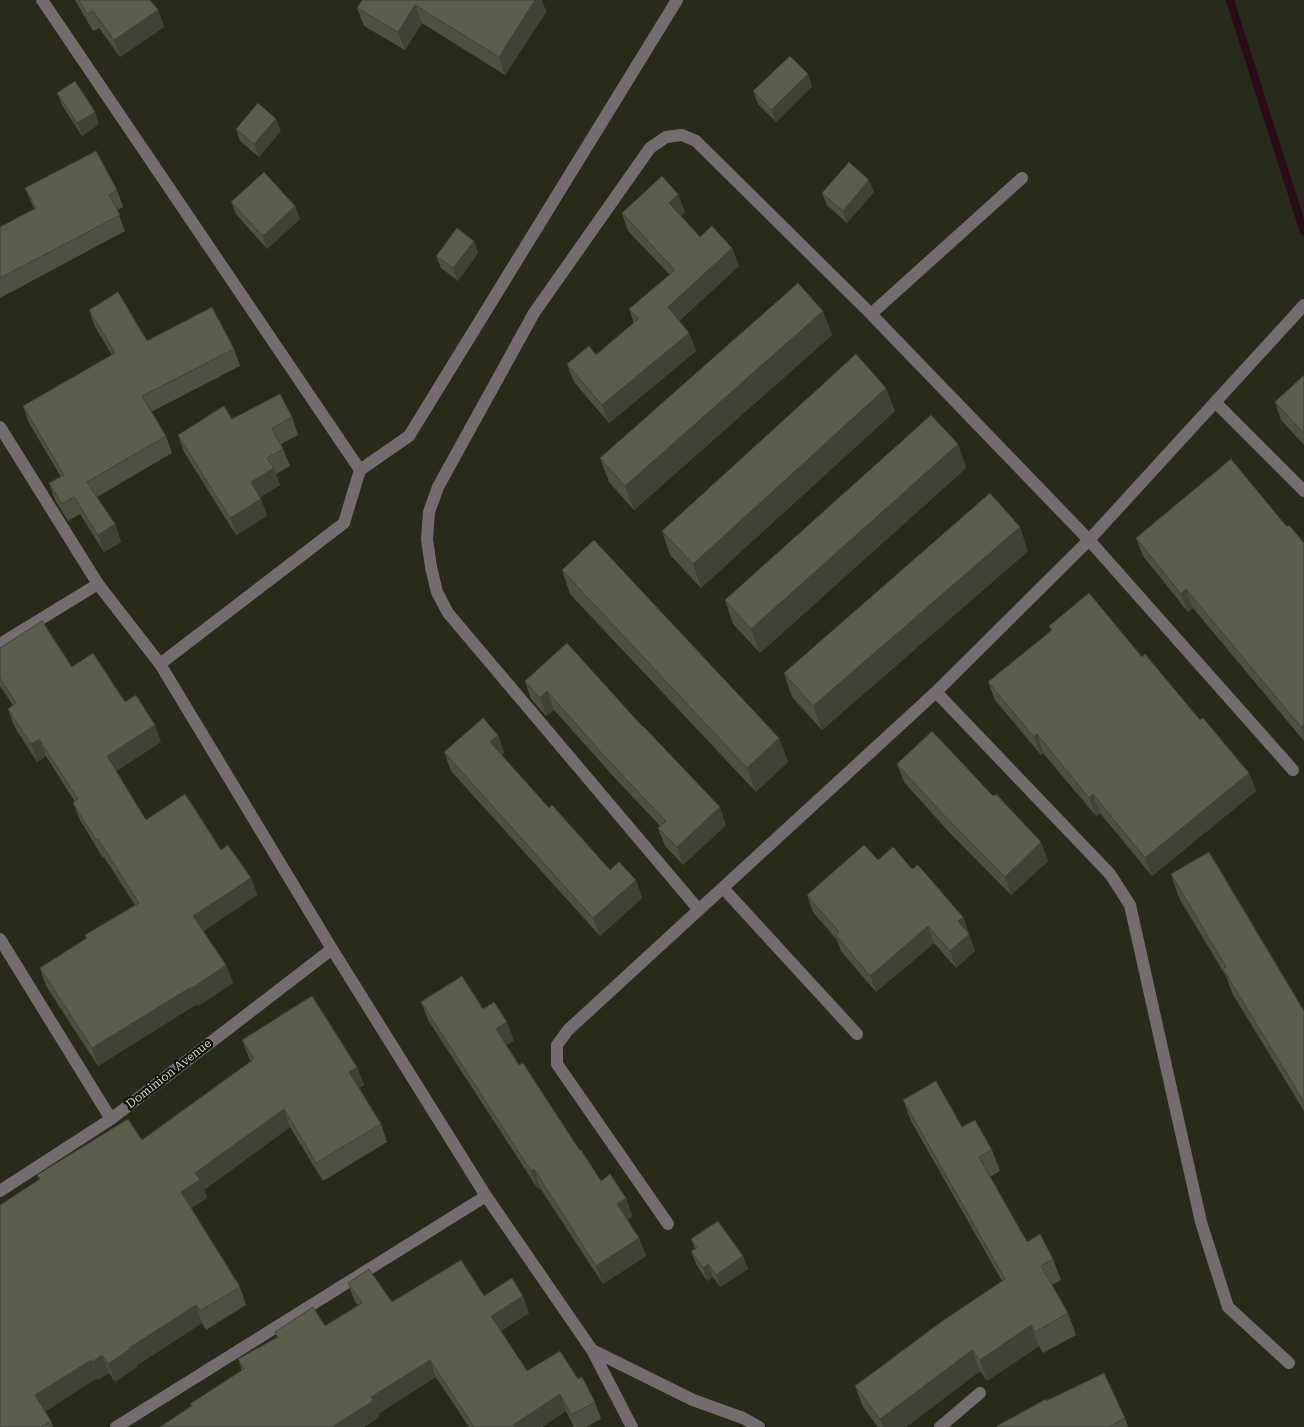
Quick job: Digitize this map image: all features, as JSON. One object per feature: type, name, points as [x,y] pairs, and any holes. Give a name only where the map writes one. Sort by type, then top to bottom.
[{"type":"street","points":[[42,0],[360,470]]},
{"type":"street","points":[[160,664],[344,523],[360,470],[409,436],[677,0]]},
{"type":"street","points":[[699,910],[448,613],[437,592],[427,539],[429,512],[438,487],[534,313],[650,148],[666,137],[682,135],[696,141],[871,314],[1089,540],[1292,770]]},
{"type":"street","points":[[871,314],[1022,178]]},
{"type":"street","points":[[668,1224],[557,1064],[557,1045],[568,1030],[936,692],[1089,540],[1304,305]]},
{"type":"street","points":[[1216,402],[1304,491]]},
{"type":"street","points":[[0,427],[98,584],[160,664],[332,949],[486,1196],[592,1350],[632,1427]]},
{"type":"street","points":[[0,644],[98,584]]},
{"type":"street","points":[[936,692],[1110,874],[1130,905],[1201,1222],[1228,1307],[1289,1362]]},
{"type":"street","points":[[723,888],[856,1034]]},
{"type":"street","points":[[0,939],[111,1119]]},
{"type":"street","name":"Dominion Avenue","points":[[0,1191],[111,1119],[332,949]]},
{"type":"street","points":[[116,1427],[486,1196]]},
{"type":"street","points":[[592,1350],[693,1400],[743,1418],[759,1427]]},
{"type":"street","points":[[940,1427],[980,1393]]},
{"type":"building","points":[[79,0],[150,0],[158,10],[114,40],[93,11],[87,14]]},
{"type":"building","points":[[362,0],[535,0],[499,57],[415,5],[398,32],[357,8]]},
{"type":"building","points":[[790,56],[808,74],[771,110],[753,91]]},
{"type":"building","points":[[75,81],[95,112],[77,123],[57,93]]},
{"type":"building","points":[[258,103],[276,119],[254,144],[236,129]]},
{"type":"building","points":[[96,151],[117,190],[109,195],[120,215],[0,278],[0,227],[36,208],[25,188]]},
{"type":"building","points":[[849,162],[869,180],[843,211],[822,193]]},
{"type":"building","points":[[264,172],[295,206],[263,236],[231,202]]},
{"type":"building","points":[[662,176],[678,194],[669,203],[700,237],[712,226],[732,248],[668,307],[689,333],[602,405],[567,364],[589,346],[596,355],[638,319],[629,309],[675,270],[622,213]]},
{"type":"building","points":[[457,228],[474,241],[453,268],[436,256]]},
{"type":"building","points":[[798,283],[823,311],[625,486],[600,458]]},
{"type":"building","points":[[118,292],[147,341],[212,307],[234,349],[142,396],[166,436],[87,482],[115,524],[98,535],[74,497],[62,504],[49,483],[64,475],[23,406],[115,353],[89,310]]},
{"type":"building","points":[[856,354],[886,388],[693,564],[662,531]]},
{"type":"building","points":[[1304,375],[1304,434],[1275,402]]},
{"type":"building","points":[[280,394],[292,417],[272,428],[283,449],[267,458],[274,468],[251,482],[261,499],[230,518],[178,435],[224,406],[232,419]]},
{"type":"building","points":[[931,415],[958,444],[751,629],[725,600]]},
{"type":"building","points":[[1231,459],[1287,527],[1289,525],[1304,543],[1304,724],[1301,727],[1186,589],[1181,594],[1136,538]]},
{"type":"building","points":[[990,493],[1020,527],[813,706],[784,673]]},
{"type":"building","points":[[594,540],[779,738],[747,768],[562,570]]},
{"type":"building","points":[[1089,593],[1142,657],[1145,654],[1200,720],[1203,718],[1249,773],[1145,858],[1093,794],[1089,798],[1037,734],[1034,737],[988,682],[1052,630],[1049,626]]},
{"type":"building","points":[[42,621],[72,667],[93,653],[125,702],[136,695],[155,725],[107,756],[146,820],[185,794],[221,850],[228,845],[251,878],[193,916],[226,965],[192,988],[92,1048],[40,968],[87,938],[85,935],[139,903],[73,803],[78,799],[39,739],[31,744],[8,709],[16,703],[0,678],[0,648]]},
{"type":"building","points":[[567,643],[642,726],[720,807],[677,847],[658,828],[666,821],[607,759],[547,691],[540,698],[525,681]]},
{"type":"building","points":[[483,718],[498,735],[490,742],[549,808],[552,805],[610,870],[619,862],[636,880],[593,918],[444,752]]},
{"type":"building","points":[[932,731],[993,796],[996,794],[1041,842],[1005,877],[897,764]]},
{"type":"building","points":[[864,845],[878,860],[893,847],[912,869],[918,865],[963,917],[958,921],[969,934],[950,951],[928,926],[870,976],[835,934],[839,932],[807,895]]},
{"type":"building","points":[[1209,852],[1304,1011],[1304,1102],[1223,969],[1226,967],[1171,874]]},
{"type":"building","points":[[462,976],[483,1009],[494,1002],[507,1022],[496,1029],[519,1065],[523,1063],[601,1181],[610,1174],[626,1198],[617,1204],[639,1238],[596,1266],[534,1169],[531,1171],[421,1002]]},
{"type":"building","points":[[312,996],[357,1067],[349,1072],[381,1124],[316,1163],[284,1109],[195,1173],[200,1180],[181,1192],[240,1287],[200,1311],[196,1305],[129,1348],[108,1364],[102,1355],[35,1395],[51,1421],[41,1427],[0,1427],[0,1205],[40,1179],[37,1175],[128,1119],[142,1140],[254,1059],[242,1040]]},
{"type":"building","points":[[936,1081],[962,1127],[975,1120],[992,1150],[979,1157],[1027,1242],[1040,1234],[1053,1259],[1041,1266],[1068,1313],[1035,1332],[1031,1325],[980,1360],[972,1350],[880,1419],[855,1386],[941,1322],[1005,1279],[903,1100]]},
{"type":"building","points":[[718,1221],[743,1256],[716,1275],[708,1264],[703,1268],[691,1251],[697,1248],[691,1239]]},
{"type":"building","points":[[461,1260],[484,1296],[512,1278],[523,1296],[491,1316],[527,1371],[560,1351],[578,1379],[582,1377],[595,1402],[571,1415],[560,1394],[513,1425],[515,1427],[474,1427],[430,1360],[371,1397],[373,1401],[332,1427],[160,1427],[192,1406],[190,1404],[244,1369],[238,1359],[278,1337],[275,1332],[313,1307],[325,1326],[362,1303],[348,1283],[369,1269],[392,1302]]},
{"type":"building","points":[[1104,1373],[1125,1418],[1109,1427],[997,1426],[1046,1399],[1046,1401]]},
{"type":"waterway","points":[[1230,0],[1304,232]]}]
